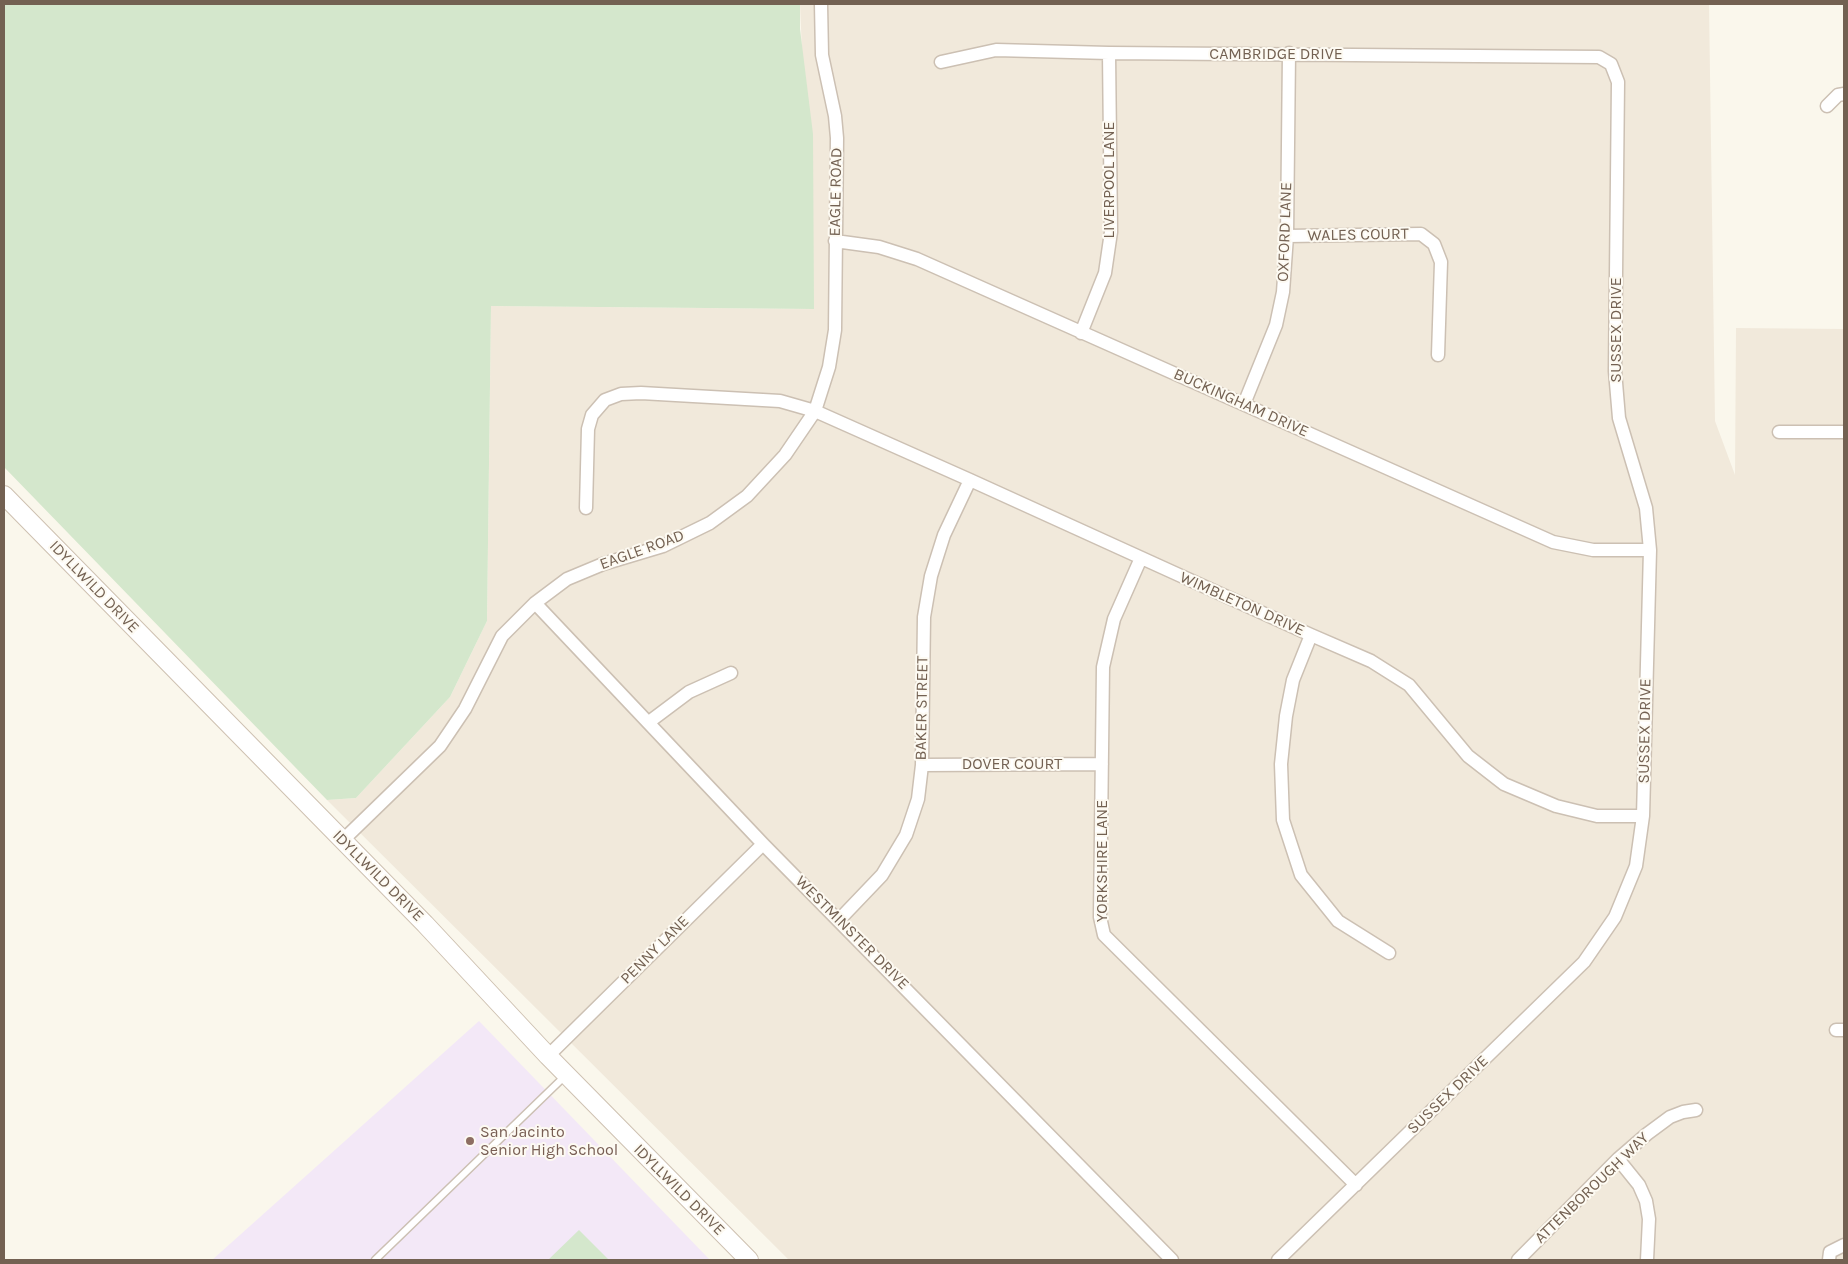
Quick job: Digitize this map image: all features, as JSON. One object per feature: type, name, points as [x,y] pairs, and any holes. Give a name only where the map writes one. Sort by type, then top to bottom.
[{"type":"street","name":"EAGLE ROAD","points":[[342,840],[440,746],[465,709],[502,636],[535,603],[567,579],[603,564],[662,546],[710,523],[747,496],[785,456],[815,411],[829,367],[835,330],[837,138],[835,116],[822,55],[821,4]]},
{"type":"street","name":"CAMBRIDGE DRIVE","points":[[940,62],[996,50],[1109,53],[1599,57],[1611,64]]},
{"type":"street","name":"LIVERPOOL LANE","points":[[1081,333],[1105,274],[1111,232],[1109,53]]},
{"type":"street","name":"OXFORD LANE","points":[[1244,404],[1276,325],[1283,292],[1287,236],[1289,53]]},
{"type":"street","name":"SUSSEX DRIVE","points":[[1278,1260],[1584,962],[1615,917],[1636,866],[1643,816],[1650,550],[1646,508],[1619,418],[1615,371],[1618,82],[1611,64]]},
{"type":"street","points":[[1827,106],[1838,95],[1844,94]]},
{"type":"street","name":"WALES COURT","points":[[1287,236],[1422,234],[1434,244],[1441,262],[1438,355]]},
{"type":"street","name":"BUCKINGHAM DRIVE","points":[[835,241],[879,247],[917,259],[1553,542],[1593,550],[1650,550]]},
{"type":"street","name":"WIMBLETON DRIVE","points":[[586,508],[588,429],[592,415],[604,400],[621,394],[641,393],[780,401],[815,411],[1372,661],[1409,685],[1468,756],[1504,784],[1556,806],[1597,816],[1643,816]]},
{"type":"street","points":[[1779,432],[1844,432]]},
{"type":"street","name":"BAKER STREET","points":[[840,920],[882,875],[906,835],[918,799],[922,765],[924,617],[931,576],[944,534],[970,480]]},
{"type":"street","name":"IDYLLWILD DRIVE","points":[[4,495],[425,924],[566,1075],[749,1260]]},
{"type":"street","name":"YORKSHIRE LANE","points":[[1141,558],[1114,619],[1103,667],[1100,917],[1104,935],[1356,1185]]},
{"type":"street","name":"WESTMINSTER DRIVE","points":[[535,603],[763,844],[840,920],[1172,1260]]},
{"type":"street","points":[[1311,635],[1293,680],[1286,716],[1281,764],[1283,820],[1301,875],[1338,920],[1390,953]]},
{"type":"street","points":[[649,722],[689,692],[731,673]]},
{"type":"street","name":"DOVER COURT","points":[[922,765],[1102,764]]},
{"type":"street","name":"PENNY LANE","points":[[548,1056],[763,844]]},
{"type":"street","name":"ATTENBOROUGH WAY","points":[[1518,1260],[1618,1159],[1647,1134],[1670,1117],[1696,1110]]},
{"type":"street","points":[[1618,1159],[1639,1184],[1646,1201],[1649,1219],[1647,1260]]},
{"type":"street","points":[[1829,1256],[1844,1246]]},
{"type":"lane","points":[[375,1260],[566,1075]]},
{"type":"shaded area","points":[[800,4],[1709,4],[1715,421],[1735,475],[1736,328],[1844,329],[1844,1260],[789,1260],[327,800],[356,798],[450,697],[487,621],[491,306],[813,309]]},
{"type":"shaded area","name":"San Jacinto Senior High School","points":[[479,1021],[710,1260],[212,1260]]},
{"type":"green space","points":[[4,4],[800,4],[800,29],[813,134],[814,309],[491,306],[487,621],[450,697],[356,798],[327,800],[4,467]]},
{"type":"green space","points":[[579,1230],[609,1260],[548,1260]]},
{"type":"place","name":"San Jacinto Senior High School","points":[[470,1141]]}]
